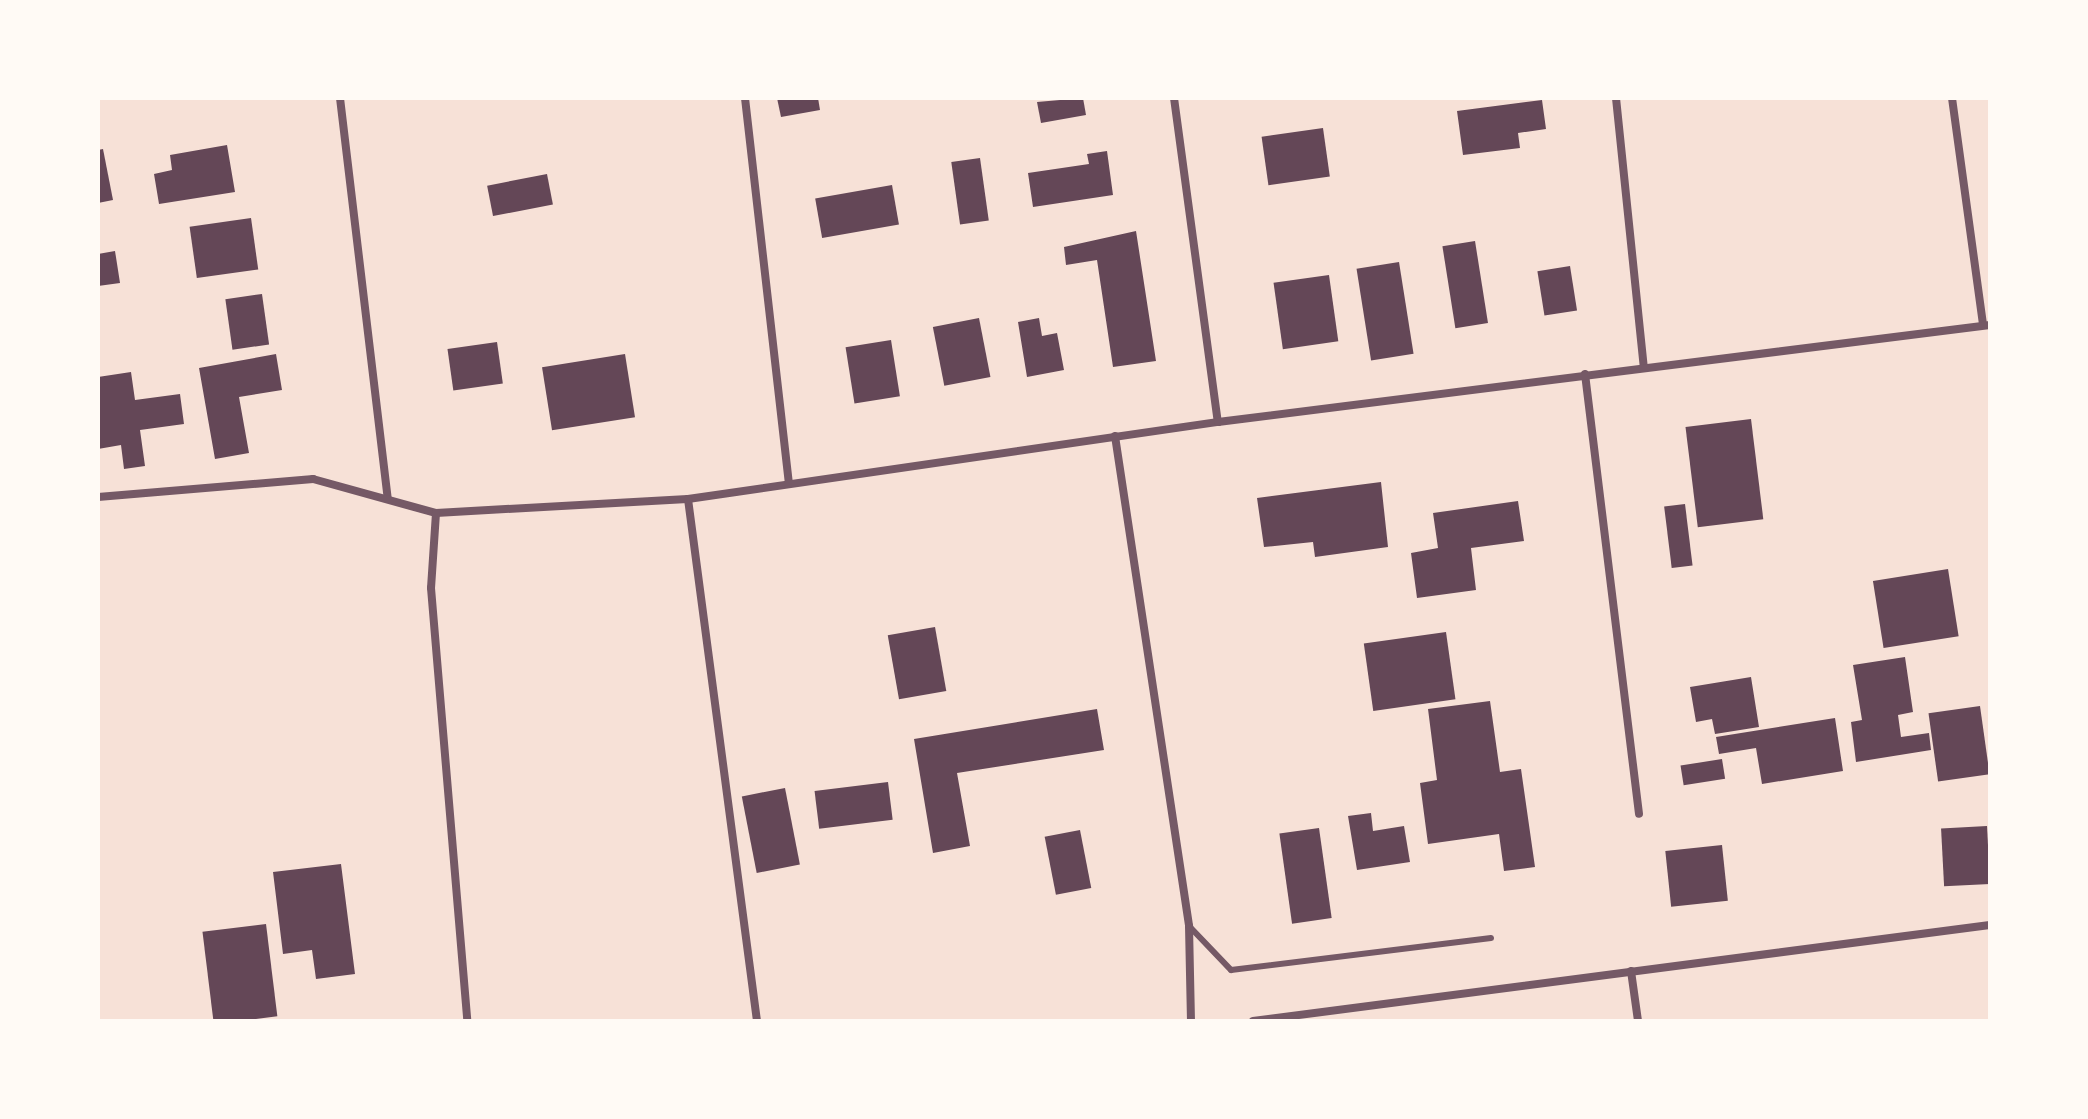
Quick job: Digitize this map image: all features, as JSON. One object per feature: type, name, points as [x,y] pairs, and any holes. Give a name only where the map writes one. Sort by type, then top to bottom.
[{"type":"street","points":[[340,98],[388,498]]},
{"type":"street","points":[[745,98],[789,484]]},
{"type":"street","points":[[1174,98],[1218,422]]},
{"type":"street","points":[[1616,98],[1644,368]]},
{"type":"street","points":[[98,497],[313,479],[436,513],[688,499],[1218,422],[1986,325],[1952,98]]},
{"type":"street","points":[[1585,374],[1639,814]]},
{"type":"street","points":[[1115,436],[1189,926],[1191,1021]]},
{"type":"street","points":[[688,499],[757,1021]]},
{"type":"street","points":[[436,513],[431,588],[467,1021]]},
{"type":"street","points":[[1253,1021],[1990,925]]},
{"type":"street","points":[[1631,971],[1638,1021]]},
{"type":"lane","points":[[1189,926],[1231,970],[1491,938]]},
{"type":"building","points":[[777,98],[818,98],[820,110],[781,117]]},
{"type":"building","points":[[1083,98],[1086,115],[1041,123],[1037,102]]},
{"type":"building","points":[[1542,100],[1546,129],[1518,133],[1520,148],[1463,155],[1457,111]]},
{"type":"building","points":[[1323,128],[1330,177],[1268,185],[1262,137]]},
{"type":"building","points":[[227,145],[235,192],[159,204],[154,174],[172,170],[170,155]]},
{"type":"building","points":[[103,149],[113,200],[98,203],[98,150]]},
{"type":"building","points":[[1107,151],[1113,195],[1033,207],[1028,173],[1089,164],[1087,154]]},
{"type":"building","points":[[980,158],[989,220],[960,224],[951,162]]},
{"type":"building","points":[[547,174],[553,204],[493,216],[487,186]]},
{"type":"building","points":[[892,185],[899,224],[822,238],[815,199]]},
{"type":"building","points":[[251,218],[258,269],[197,278],[190,227]]},
{"type":"building","points":[[1136,231],[1156,361],[1113,367],[1097,260],[1066,265],[1064,247]]},
{"type":"building","points":[[1475,241],[1488,323],[1455,328],[1442,246]]},
{"type":"building","points":[[115,251],[120,283],[98,286],[98,254]]},
{"type":"building","points":[[1399,262],[1414,354],[1371,361],[1357,269]]},
{"type":"building","points":[[1570,266],[1577,310],[1544,316],[1537,271]]},
{"type":"building","points":[[1329,275],[1338,341],[1283,349],[1274,283]]},
{"type":"building","points":[[262,294],[269,345],[232,350],[225,299]]},
{"type":"building","points":[[979,318],[990,377],[944,386],[933,327]]},
{"type":"building","points":[[1039,318],[1042,336],[1057,333],[1064,370],[1027,377],[1018,322]]},
{"type":"building","points":[[891,340],[900,396],[854,403],[846,347]]},
{"type":"building","points":[[497,342],[503,384],[453,391],[447,349]]},
{"type":"building","points":[[276,354],[282,390],[239,397],[249,453],[215,459],[199,368]]},
{"type":"building","points":[[625,354],[635,417],[552,430],[542,367]]},
{"type":"building","points":[[131,372],[135,400],[180,394],[184,424],[140,430],[145,466],[124,469],[121,445],[98,449],[98,377]]},
{"type":"building","points":[[1751,419],[1763,519],[1698,527],[1685,427]]},
{"type":"building","points":[[1381,482],[1388,547],[1315,557],[1313,542],[1264,547],[1257,498]]},
{"type":"building","points":[[1518,501],[1524,541],[1471,548],[1476,590],[1417,598],[1411,553],[1438,548],[1433,513]]},
{"type":"building","points":[[1685,504],[1693,566],[1672,568],[1664,507]]},
{"type":"building","points":[[1948,569],[1959,636],[1884,648],[1873,581]]},
{"type":"building","points":[[935,627],[946,691],[899,699],[888,635]]},
{"type":"building","points":[[1446,632],[1455,699],[1373,711],[1364,644]]},
{"type":"building","points":[[1905,657],[1913,712],[1898,715],[1901,737],[1929,733],[1931,750],[1856,762],[1851,722],[1862,720],[1853,665]]},
{"type":"building","points":[[1751,677],[1759,727],[1715,734],[1712,719],[1696,722],[1690,687]]},
{"type":"building","points":[[1490,701],[1500,772],[1521,769],[1535,867],[1504,871],[1499,834],[1428,844],[1420,783],[1437,780],[1428,709]]},
{"type":"building","points":[[1980,706],[1990,774],[1938,782],[1929,713]]},
{"type":"building","points":[[1097,709],[1104,750],[957,773],[970,846],[933,853],[914,739]]},
{"type":"building","points":[[1835,718],[1843,771],[1762,784],[1756,748],[1719,754],[1716,737]]},
{"type":"building","points":[[1722,759],[1725,779],[1684,785],[1681,766]]},
{"type":"building","points":[[888,782],[893,820],[819,829],[815,791]]},
{"type":"building","points":[[785,788],[800,865],[757,873],[742,796]]},
{"type":"building","points":[[1371,813],[1373,831],[1404,826],[1410,862],[1357,870],[1348,816]]},
{"type":"building","points":[[1987,826],[1990,884],[1944,886],[1941,828]]},
{"type":"building","points":[[1319,828],[1332,918],[1292,924],[1279,834]]},
{"type":"building","points":[[1080,830],[1091,888],[1056,895],[1045,837]]},
{"type":"building","points":[[1722,845],[1728,901],[1671,907],[1665,851]]},
{"type":"building","points":[[341,864],[355,974],[316,979],[312,950],[283,954],[273,872]]},
{"type":"building","points":[[266,924],[277,1016],[213,1021],[202,932]]}]
